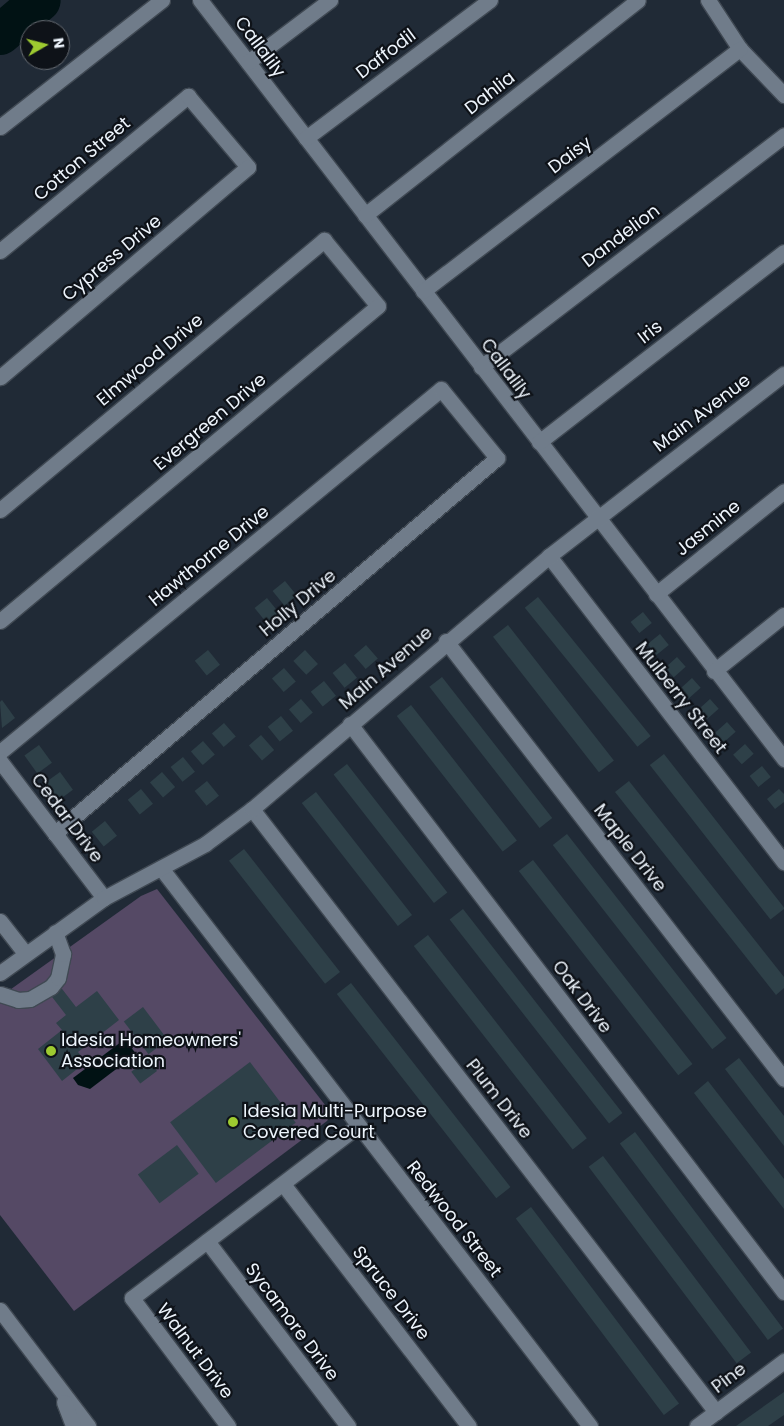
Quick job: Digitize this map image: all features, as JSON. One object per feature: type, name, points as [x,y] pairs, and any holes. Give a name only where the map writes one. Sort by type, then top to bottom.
[{"type":"street","points":[[0,127],[162,0]]},
{"type":"street","name":"Callalily","points":[[200,0],[714,671],[782,753]]},
{"type":"street","points":[[248,62],[330,0]]},
{"type":"street","name":"Daffodil","points":[[306,138],[490,0]]},
{"type":"street","name":"Dahlia","points":[[365,215],[638,0]]},
{"type":"street","points":[[708,0],[740,49],[784,95]]},
{"type":"street","name":"Daisy","points":[[423,291],[740,49]]},
{"type":"street","name":"Cypress Drive","points":[[0,377],[248,167],[188,96]]},
{"type":"street","name":"Cotton Street","points":[[0,251],[188,96]]},
{"type":"street","name":"Dandelion","points":[[481,367],[784,135]]},
{"type":"street","name":"Elmwood Drive","points":[[0,510],[324,240]]},
{"type":"street","name":"Evergreen Drive","points":[[0,621],[378,306],[324,240]]},
{"type":"street","name":"Iris","points":[[539,442],[784,252]]},
{"type":"street","name":"Main Avenue","points":[[0,973],[25,953],[104,898],[205,844],[252,809],[446,641],[549,556],[784,374]]},
{"type":"street","name":"Hawthorne Drive","points":[[0,752],[441,389]]},
{"type":"street","name":"Holly Drive","points":[[55,833],[497,458],[441,389]]},
{"type":"street","name":"Jasmine","points":[[656,594],[784,491]]},
{"type":"street","name":"Mulberry Street","points":[[549,556],[784,862]]},
{"type":"street","points":[[714,671],[784,615]]},
{"type":"street","name":"Maple Drive","points":[[446,641],[784,1079]]},
{"type":"street","name":"Oak Drive","points":[[350,724],[784,1292]]},
{"type":"street","name":"Cedar Drive","points":[[0,761],[104,898]]},
{"type":"street","name":"Plum Drive","points":[[252,809],[716,1412]]},
{"type":"street","name":"Redwood Street","points":[[161,868],[590,1426]]},
{"type":"street","points":[[0,921],[25,953]]},
{"type":"street","points":[[0,994],[18,1000],[30,999],[51,987],[58,978],[63,954],[55,932]]},
{"type":"street","points":[[207,1242],[358,1126]]},
{"type":"street","name":"Spruce Drive","points":[[283,1184],[469,1426]]},
{"type":"street","name":"Walnut Drive","points":[[207,1242],[132,1298],[228,1426]]},
{"type":"street","name":"Sycamore Drive","points":[[207,1242],[348,1426]]},
{"type":"street","points":[[0,1310],[88,1426]]},
{"type":"street","name":"Pine","points":[[697,1426],[784,1361]]},
{"type":"street","points":[[60,1389],[73,1426]]},
{"type":"shaded area","points":[[157,889],[329,1110],[330,1116],[327,1121],[74,1311],[0,1215],[0,997],[141,896]]},
{"type":"shaded area","points":[[125,1039],[136,1054],[90,1089],[78,1085],[73,1078]]},
{"type":"building","points":[[285,581],[297,596],[285,606],[273,591]]},
{"type":"building","points":[[538,597],[651,736],[637,747],[525,608]]},
{"type":"building","points":[[267,598],[279,613],[267,623],[255,608]]},
{"type":"building","points":[[643,612],[652,623],[639,633],[631,622]]},
{"type":"building","points":[[508,625],[614,761],[599,772],[493,637]]},
{"type":"building","points":[[660,634],[669,645],[656,655],[648,644]]},
{"type":"building","points":[[366,645],[378,659],[366,669],[354,655]]},
{"type":"building","points":[[208,650],[220,665],[207,675],[195,661]]},
{"type":"building","points":[[305,650],[318,664],[306,675],[293,661]]},
{"type":"building","points":[[677,657],[686,667],[674,677],[665,668]]},
{"type":"building","points":[[345,663],[357,678],[345,688],[333,673]]},
{"type":"building","points":[[284,668],[296,682],[284,692],[272,678]]},
{"type":"building","points":[[442,677],[552,818],[540,828],[429,687]]},
{"type":"building","points":[[692,678],[701,688],[688,699],[679,689]]},
{"type":"building","points":[[324,681],[336,696],[323,706],[311,692]]},
{"type":"building","points":[[301,699],[313,713],[301,723],[289,709]]},
{"type":"building","points":[[710,699],[719,709],[707,719],[698,710]]},
{"type":"building","points":[[2,700],[15,718],[2,728],[0,702]]},
{"type":"building","points":[[411,705],[517,841],[503,852],[397,716]]},
{"type":"building","points":[[281,716],[293,731],[280,741],[268,727]]},
{"type":"building","points":[[727,722],[736,732],[724,742],[715,733]]},
{"type":"building","points":[[224,723],[236,737],[224,747],[212,733]]},
{"type":"building","points":[[261,735],[274,750],[262,761],[249,745]]},
{"type":"building","points":[[203,741],[215,755],[203,765],[191,751]]},
{"type":"building","points":[[745,744],[754,754],[742,764],[733,755]]},
{"type":"building","points":[[39,745],[52,763],[37,773],[24,756]]},
{"type":"building","points":[[664,754],[784,908],[770,920],[650,765]]},
{"type":"building","points":[[183,757],[195,772],[183,782],[171,767]]},
{"type":"building","points":[[347,764],[447,892],[434,903],[334,774]]},
{"type":"building","points":[[762,766],[771,777],[758,787],[750,776]]},
{"type":"building","points":[[60,772],[73,790],[58,800],[45,783]]},
{"type":"building","points":[[162,772],[175,787],[163,798],[150,782]]},
{"type":"building","points":[[207,781],[219,796],[207,806],[195,791]]},
{"type":"building","points":[[629,781],[784,977],[784,988],[776,995],[615,792]]},
{"type":"building","points":[[141,789],[153,804],[140,814],[128,800]]},
{"type":"building","points":[[779,789],[784,794],[784,802],[775,809],[767,799]]},
{"type":"building","points":[[316,792],[412,915],[398,926],[302,803]]},
{"type":"building","points":[[105,821],[117,836],[104,846],[92,832]]},
{"type":"building","points":[[567,834],[726,1038],[712,1049],[553,845]]},
{"type":"building","points":[[244,849],[340,972],[325,984],[229,861]]},
{"type":"building","points":[[533,860],[692,1064],[678,1075],[519,871]]},
{"type":"building","points":[[463,909],[622,1113],[609,1124],[450,919]]},
{"type":"building","points":[[428,935],[587,1138],[573,1149],[414,946]]},
{"type":"building","points":[[351,983],[510,1187],[496,1198],[337,994]]},
{"type":"building","points":[[59,985],[76,1007],[97,991],[119,1020],[78,1052],[86,1062],[62,1081],[38,1049],[62,1030],[56,1023],[66,1015],[49,993]]},
{"type":"building","points":[[143,1007],[168,1040],[149,1054],[124,1021]]},
{"type":"building","points":[[739,1058],[784,1116],[784,1146],[725,1069]]},
{"type":"building","points":[[148,1059],[157,1071],[140,1084],[131,1072]]},
{"type":"building","name":"Idesia Multi-Purpose Covered Court","points":[[250,1062],[296,1123],[216,1183],[170,1122]]},
{"type":"building","points":[[708,1081],[784,1179],[784,1209],[694,1093]]},
{"type":"building","points":[[635,1132],[783,1328],[768,1340],[620,1143]]},
{"type":"building","points":[[177,1145],[199,1174],[160,1203],[138,1174]]},
{"type":"building","points":[[603,1156],[751,1352],[737,1363],[589,1167]]},
{"type":"building","points":[[531,1207],[679,1403],[664,1415],[516,1218]]},
{"type":"building","points":[[784,1392],[784,1415],[768,1426],[736,1426]]},
{"type":"waterway","points":[[0,34],[40,0]]},
{"type":"place","name":"Idesia Homeowners' Association","points":[[51,1051]]},
{"type":"place","name":"Idesia Multi-Purpose Covered Court","points":[[233,1122]]}]
